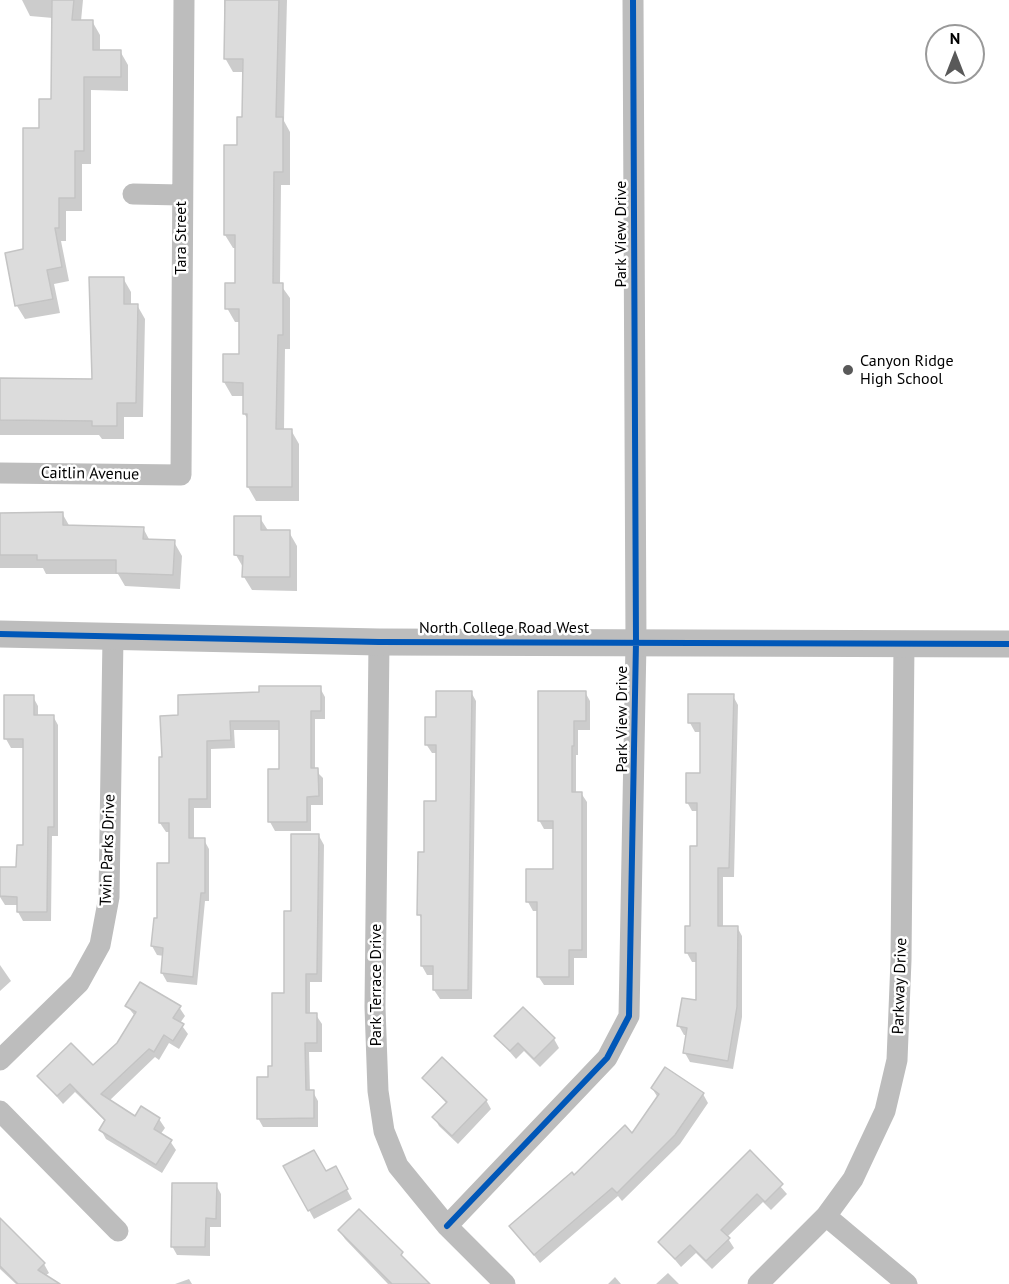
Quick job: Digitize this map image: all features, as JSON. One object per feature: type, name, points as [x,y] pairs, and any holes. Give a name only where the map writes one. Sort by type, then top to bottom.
[{"type":"street","name":"Tara Street","points":[[181,475],[184,0]]},
{"type":"street","name":"Park View Drive","points":[[447,1226],[607,1058],[629,1016],[636,642],[633,0]]},
{"type":"street","points":[[133,194],[181,195]]},
{"type":"street","name":"Caitlin Avenue","points":[[0,473],[181,475]]},
{"type":"street","name":"North College Road West","points":[[0,634],[379,642],[1009,644]]},
{"type":"street","name":"Twin Parks Drive","points":[[0,1060],[79,983],[100,945],[109,897],[113,637]]},
{"type":"street","name":"Park Terrace Drive","points":[[379,642],[375,1007],[378,1091],[384,1131],[398,1166],[447,1226],[505,1284]]},
{"type":"street","name":"Parkway Drive","points":[[758,1284],[826,1216],[853,1179],[885,1111],[897,1060],[901,960],[904,643]]},
{"type":"street","points":[[0,1111],[118,1231]]},
{"type":"street","points":[[826,1216],[907,1284]]},
{"type":"building","points":[[52,0],[74,0],[72,20],[93,20],[93,50],[121,50],[121,77],[84,77],[84,151],[75,151],[75,198],[59,198],[59,228],[55,228],[62,267],[47,270],[53,299],[15,306],[5,253],[23,249],[23,128],[39,128],[39,99],[51,99]]},
{"type":"building","points":[[225,0],[279,0],[276,117],[283,117],[283,172],[274,172],[273,283],[283,283],[283,335],[278,335],[276,429],[292,429],[292,487],[247,487],[247,414],[243,414],[243,383],[223,382],[223,354],[239,354],[239,309],[225,309],[225,283],[235,283],[235,235],[224,235],[224,145],[237,145],[237,117],[242,117],[243,59],[224,59]]},
{"type":"building","points":[[89,277],[124,277],[124,304],[138,304],[136,403],[117,403],[117,426],[92,426],[92,421],[0,420],[0,378],[92,379]]},
{"type":"building","points":[[63,512],[63,525],[144,527],[143,539],[175,540],[173,575],[116,573],[116,560],[37,560],[37,555],[0,555],[0,513]]},
{"type":"building","points":[[234,516],[261,516],[261,530],[290,530],[290,577],[242,577],[243,556],[234,555]]},
{"type":"building","points":[[259,686],[321,686],[321,711],[311,711],[311,768],[318,768],[319,796],[307,797],[307,822],[268,822],[268,769],[279,769],[279,721],[230,721],[231,740],[207,741],[207,799],[189,799],[189,838],[205,838],[205,893],[201,893],[193,977],[161,973],[163,948],[151,946],[154,918],[157,918],[157,863],[169,863],[169,823],[159,823],[159,757],[162,757],[160,716],[178,715],[178,695],[259,692]]},
{"type":"building","points":[[436,691],[472,691],[468,990],[433,990],[433,966],[421,966],[421,915],[417,915],[418,852],[424,852],[424,801],[436,801],[436,745],[425,745],[425,717],[436,717]]},
{"type":"building","points":[[538,691],[586,691],[586,721],[574,721],[574,746],[572,746],[572,792],[582,792],[582,950],[569,950],[569,977],[537,977],[537,902],[526,902],[526,869],[553,869],[553,821],[538,821]]},
{"type":"building","points":[[688,694],[734,694],[729,868],[718,868],[718,926],[738,926],[737,1007],[728,1061],[683,1053],[687,1028],[677,1026],[682,998],[696,1000],[696,953],[685,953],[685,926],[690,926],[690,846],[697,846],[697,803],[686,803],[686,773],[700,773],[700,723],[688,723]]},
{"type":"building","points":[[4,695],[34,695],[34,715],[54,715],[54,827],[48,827],[47,912],[17,912],[17,897],[0,896],[0,867],[16,867],[17,845],[23,845],[23,739],[4,739]]},
{"type":"building","points":[[291,834],[319,834],[317,974],[306,974],[306,1013],[317,1013],[317,1043],[305,1043],[306,1090],[314,1090],[314,1118],[257,1119],[257,1077],[268,1077],[268,1066],[272,1066],[272,993],[284,993],[284,911],[291,911]]},
{"type":"building","points":[[140,982],[181,1006],[173,1018],[184,1024],[173,1041],[164,1035],[154,1052],[149,1049],[101,1094],[135,1116],[141,1106],[160,1118],[154,1129],[172,1140],[156,1165],[99,1130],[105,1120],[70,1084],[57,1096],[37,1076],[71,1043],[93,1065],[117,1043],[136,1012],[125,1006]]},
{"type":"building","points":[[523,1007],[555,1038],[534,1059],[518,1043],[510,1051],[494,1036]]},
{"type":"building","points":[[442,1057],[487,1100],[452,1136],[432,1117],[447,1102],[422,1078]]},
{"type":"building","points":[[665,1067],[704,1093],[675,1135],[617,1193],[612,1188],[534,1255],[509,1226],[572,1172],[574,1175],[625,1125],[632,1133],[659,1094],[651,1088]]},
{"type":"building","points":[[314,1150],[326,1171],[336,1166],[348,1189],[308,1211],[283,1166]]},
{"type":"building","points":[[750,1150],[783,1184],[765,1202],[757,1194],[721,1230],[730,1238],[706,1261],[690,1245],[675,1259],[658,1242]]},
{"type":"building","points":[[172,1183],[217,1183],[216,1219],[206,1218],[205,1247],[171,1247]]},
{"type":"building","points":[[359,1209],[403,1252],[401,1255],[430,1284],[392,1284],[338,1230]]},
{"type":"building","points":[[0,1218],[45,1263],[38,1270],[60,1284],[18,1284],[0,1266]]},
{"type":"cycle path","points":[[447,1226],[607,1058],[629,1016],[636,642],[633,0]]},
{"type":"cycle path","points":[[0,634],[379,642],[1009,644]]},
{"type":"place","name":"Canyon Ridge High School","points":[[848,370]]}]
